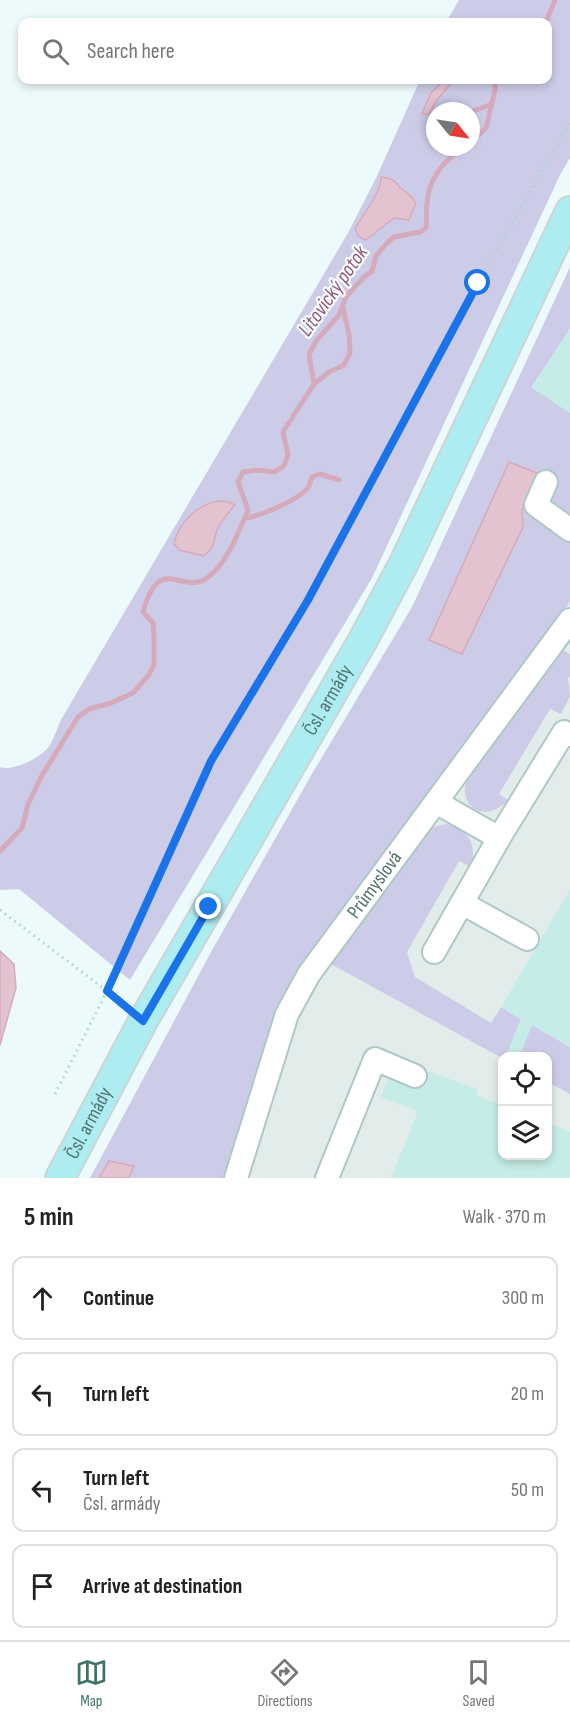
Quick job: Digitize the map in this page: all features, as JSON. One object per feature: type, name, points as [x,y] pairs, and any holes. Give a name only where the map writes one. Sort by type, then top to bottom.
[{"type":"main road","name":"Čsl. armády","points":[[60,1178],[143,1021],[357,650],[404,563],[570,211]]},
{"type":"street","points":[[546,482],[536,505],[570,530]]},
{"type":"street","name":"Průmyslová","points":[[236,1178],[287,1014],[309,974],[570,620]]},
{"type":"street","points":[[434,952],[499,838],[564,732],[570,735]]},
{"type":"street","points":[[436,802],[499,838]]},
{"type":"street","points":[[462,903],[527,939]]},
{"type":"street","points":[[327,1178],[375,1059],[415,1076]]},
{"type":"path","points":[[55,1094],[107,991],[211,761],[308,600],[478,283],[570,122]]},
{"type":"path","points":[[0,910],[143,1021]]},
{"type":"shaded area","points":[[459,0],[570,0],[570,158],[372,578],[130,980],[19,889],[0,890],[0,767],[11,768],[25,763],[43,753],[49,746],[62,718],[348,233],[377,176],[418,84],[552,84],[552,18],[448,18]]},
{"type":"shaded area","points":[[440,84],[450,84],[436,102],[427,102],[431,93]]},
{"type":"shaded area","points":[[381,177],[393,180],[416,203],[409,220],[394,218],[366,240],[359,237],[355,229],[375,197]]},
{"type":"shaded area","points":[[570,267],[570,329],[532,387],[570,412],[570,602],[296,973],[284,994],[276,1016],[226,1178],[129,1178],[134,1166],[109,1161],[99,1178],[90,1178],[211,952],[313,772],[412,607]],"holes":[[[509,462],[537,473],[522,510],[523,527],[462,654],[430,640]]]},
{"type":"shaded area","points":[[509,462],[537,473],[522,510],[523,527],[462,654],[429,640]]},
{"type":"shaded area","points":[[219,501],[235,505],[219,527],[211,548],[204,556],[179,550],[174,544],[184,522],[197,510]]},
{"type":"shaded area","points":[[570,602],[570,1178],[226,1178],[284,994],[296,973]]},
{"type":"shaded area","points":[[563,650],[570,654],[570,677],[568,678],[570,697],[561,714],[550,709],[499,794],[508,800],[492,811],[477,810],[467,800],[466,782]]},
{"type":"shaded area","points":[[447,824],[466,834],[472,844],[472,865],[469,866],[459,861],[407,952],[415,977],[491,1023],[501,1007],[521,1019],[508,1052],[498,1052],[498,1056],[331,964],[432,827]]},
{"type":"shaded area","points":[[0,951],[14,964],[16,988],[0,1045]]},
{"type":"shaded area","points":[[532,1025],[570,1047],[570,1094],[552,1084],[552,1052],[521,1052]]},
{"type":"shaded area","points":[[109,1161],[134,1166],[129,1178],[99,1178]]},
{"type":"building","points":[[570,329],[570,413],[532,388]]},
{"type":"building","points":[[570,890],[570,1047],[532,1025],[521,1052],[508,1052],[521,1019],[501,1007]]},
{"type":"building","points":[[429,1071],[478,1090],[476,1095],[498,1103],[498,1160],[552,1160],[552,1125],[570,1132],[570,1178],[391,1178],[418,1111],[381,1097],[390,1074],[423,1087]]},
{"type":"waterway","name":"Litovický potok","points":[[548,18],[555,0]]},
{"type":"waterway","name":"Litovický potok","points":[[480,134],[486,128],[495,84]]},
{"type":"waterway","points":[[480,109],[492,104]]},
{"type":"waterway","name":"Litovický potok","points":[[0,851],[22,828],[28,804],[41,777],[78,717],[89,709],[111,703],[133,693],[148,676],[154,665],[153,623],[143,612],[157,583],[164,579],[197,582],[207,578],[221,564],[232,547],[248,510],[238,482],[243,472],[258,470],[274,472],[284,466],[288,455],[283,432],[314,384],[309,354],[317,340],[339,315],[346,297],[372,271],[376,256],[387,243],[394,237],[420,232],[426,228],[430,186],[438,171],[453,156]]},
{"type":"waterway","points":[[314,384],[329,372],[344,365],[350,353],[349,334],[343,308]]},
{"type":"waterway","points":[[245,518],[289,502],[309,486],[312,477],[320,474],[339,480]]},
{"type":"route","points":[[209,907],[143,1021],[107,991],[211,761],[308,600],[478,283]]}]
